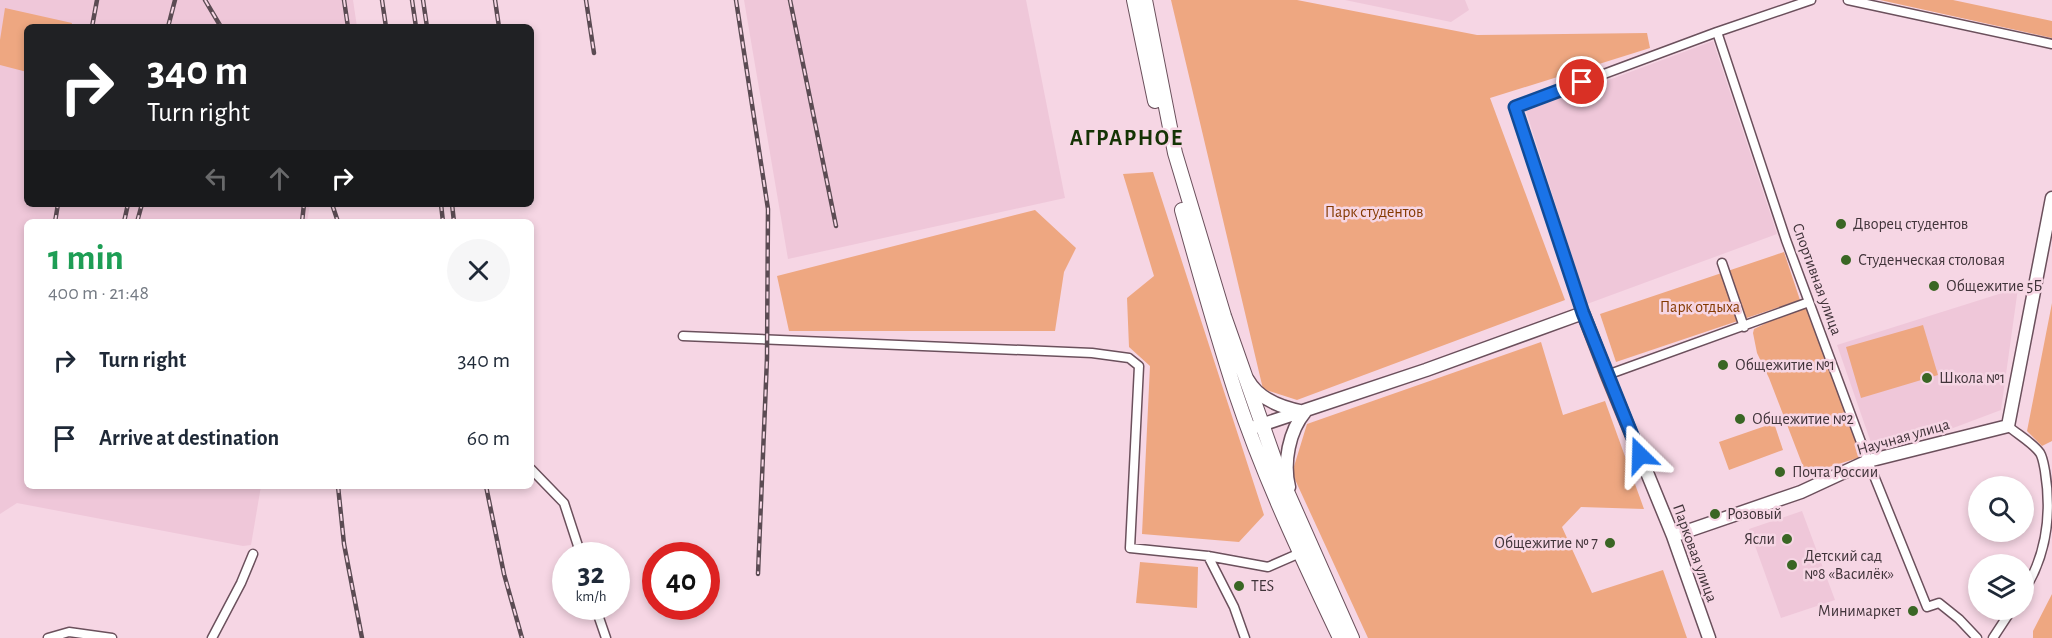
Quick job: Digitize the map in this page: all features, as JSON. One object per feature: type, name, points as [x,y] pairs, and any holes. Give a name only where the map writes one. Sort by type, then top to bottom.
[{"type":"main road","points":[[1134,0],[1167,154],[1213,321],[1300,553],[1340,638]]},
{"type":"main road","points":[[1145,0],[1175,153],[1239,364],[1255,428],[1352,638]]},
{"type":"street","points":[[1717,32],[1811,0]]},
{"type":"street","points":[[1848,0],[2052,44]]},
{"type":"street","name":"Парковая улица","points":[[1709,638],[1673,536],[1606,375],[1583,313],[1515,107],[1717,32]]},
{"type":"street","name":"Спортивная улица","points":[[1717,32],[1786,240],[1868,461],[1927,607],[1939,603],[1977,638]]},
{"type":"street","points":[[2034,574],[2045,551],[2050,528],[2049,484],[2040,454],[2008,426],[2052,198]]},
{"type":"street","points":[[1722,263],[1744,327]]},
{"type":"street","points":[[1606,375],[1809,302]]},
{"type":"street","points":[[1255,428],[1426,370],[1583,313]]},
{"type":"street","points":[[683,336],[1092,352],[1129,358],[1139,366],[1130,548],[1208,556],[1268,567],[1300,553]]},
{"type":"street","points":[[1239,364],[1252,387],[1260,394],[1286,408],[1305,412]]},
{"type":"street","points":[[1294,509],[1286,465],[1293,434],[1299,418],[1305,412]]},
{"type":"street","name":"Научная улица","points":[[1673,536],[1801,492],[1868,461],[2008,426]]},
{"type":"street","points":[[534,472],[564,503],[577,542]]},
{"type":"street","points":[[212,638],[241,583],[252,554]]},
{"type":"street","points":[[1208,556],[1234,607],[1245,638]]},
{"type":"street","points":[[600,620],[606,638]]},
{"type":"street","points":[[1993,638],[2005,620]]},
{"type":"street","points":[[48,638],[69,632],[112,638]]},
{"type":"shaded area","points":[[0,0],[353,0],[357,24],[24,24],[24,207],[310,207],[308,219],[24,219],[24,489],[260,489],[251,545],[243,546],[17,503],[0,514]]},
{"type":"shaded area","points":[[744,0],[1026,0],[1065,198],[788,259]]},
{"type":"shaded area","points":[[1345,0],[1465,0],[1469,10],[1451,22]]},
{"type":"shaded area","points":[[1713,41],[1777,234],[1587,304],[1526,111]]},
{"type":"shaded area","name":"Школа №1","points":[[2018,288],[2001,410],[1876,457],[1837,345]]},
{"type":"shaded area","name":"Детский сад №8 «Василёк»","points":[[1802,511],[1835,600],[1781,618],[1749,529]]},
{"type":"green space","name":"Парк студентов","points":[[1171,0],[1297,0],[1477,35],[1647,33],[1650,48],[1490,98],[1565,300],[1297,400],[1263,389]]},
{"type":"green space","points":[[1880,0],[1953,0],[2052,21],[2052,38]]},
{"type":"green space","points":[[5,8],[72,23],[24,24],[24,71],[0,65],[0,40]]},
{"type":"green space","points":[[1153,172],[1264,515],[1239,542],[1142,534],[1150,366],[1129,347],[1127,298],[1154,276],[1123,174]]},
{"type":"green space","points":[[1035,210],[1076,248],[1064,272],[1055,331],[789,331],[777,276]]},
{"type":"green space","name":"Парк отдыха","points":[[1784,252],[1800,300],[1616,362],[1600,314]]},
{"type":"green space","points":[[1809,302],[1861,457],[1806,474],[1757,353],[1753,333],[1754,329]]},
{"type":"green space","points":[[2052,303],[2052,441],[2042,446],[2027,431]]},
{"type":"green space","points":[[1923,325],[1938,375],[1861,398],[1846,347]]},
{"type":"green space","points":[[1541,342],[1563,415],[1605,401],[1644,509],[1581,507],[1562,527],[1592,593],[1663,570],[1687,638],[1368,638],[1292,473],[1307,424]]},
{"type":"green space","points":[[1774,423],[1783,450],[1729,470],[1719,442]]},
{"type":"green space","points":[[1140,562],[1198,567],[1197,608],[1136,603]]},
{"type":"green space","points":[[2052,594],[2052,638],[2033,638],[2033,631]]},
{"type":"railway","points":[[93,24],[97,0]]},
{"type":"railway","points":[[169,24],[175,0]]},
{"type":"railway","points":[[205,0],[219,24]]},
{"type":"railway","points":[[344,0],[348,24]]},
{"type":"railway","points":[[382,0],[386,24]]},
{"type":"railway","points":[[412,0],[416,24]]},
{"type":"railway","points":[[423,0],[427,24]]},
{"type":"railway","points":[[495,0],[499,24]]},
{"type":"railway","points":[[586,0],[594,53]]},
{"type":"railway","points":[[736,0],[768,209],[767,358],[758,574]]},
{"type":"railway","points":[[790,0],[836,226]]},
{"type":"railway","points":[[56,219],[58,207]]},
{"type":"railway","points":[[125,219],[127,207]]},
{"type":"railway","points":[[138,219],[141,207]]},
{"type":"railway","points":[[302,219],[304,207]]},
{"type":"railway","points":[[333,207],[337,219]]},
{"type":"railway","points":[[441,207],[443,219]]},
{"type":"railway","points":[[452,207],[454,219]]},
{"type":"railway","points":[[338,489],[344,544],[362,638]]},
{"type":"railway","points":[[487,489],[504,574],[522,638]]},
{"type":"place","name":"Дворец студентов","points":[[1841,224]]},
{"type":"place","name":"Студенческая столовая","points":[[1846,260]]},
{"type":"place","name":"Общежитие 5Б","points":[[1934,286]]},
{"type":"place","name":"Общежитие №1","points":[[1723,365]]},
{"type":"place","name":"Школа №1","points":[[1927,378]]},
{"type":"place","name":"Общежитие №2","points":[[1740,419]]},
{"type":"place","name":"Почта России","points":[[1780,472]]},
{"type":"place","name":"Розовый","points":[[1715,514]]},
{"type":"place","name":"Ясли","points":[[1787,539]]},
{"type":"place","name":"Общежитие № 7","points":[[1610,543]]},
{"type":"place","name":"Детский сад №8 «Василёк»","points":[[1792,565]]},
{"type":"place","name":"TES","points":[[1239,586]]},
{"type":"place","name":"Минимаркет","points":[[1913,611]]},
{"type":"district","name":"АГРАРНОЕ","points":[[1127,138]]},
{"type":"route","points":[[1582,82],[1515,107],[1583,313],[1640,455]]}]
